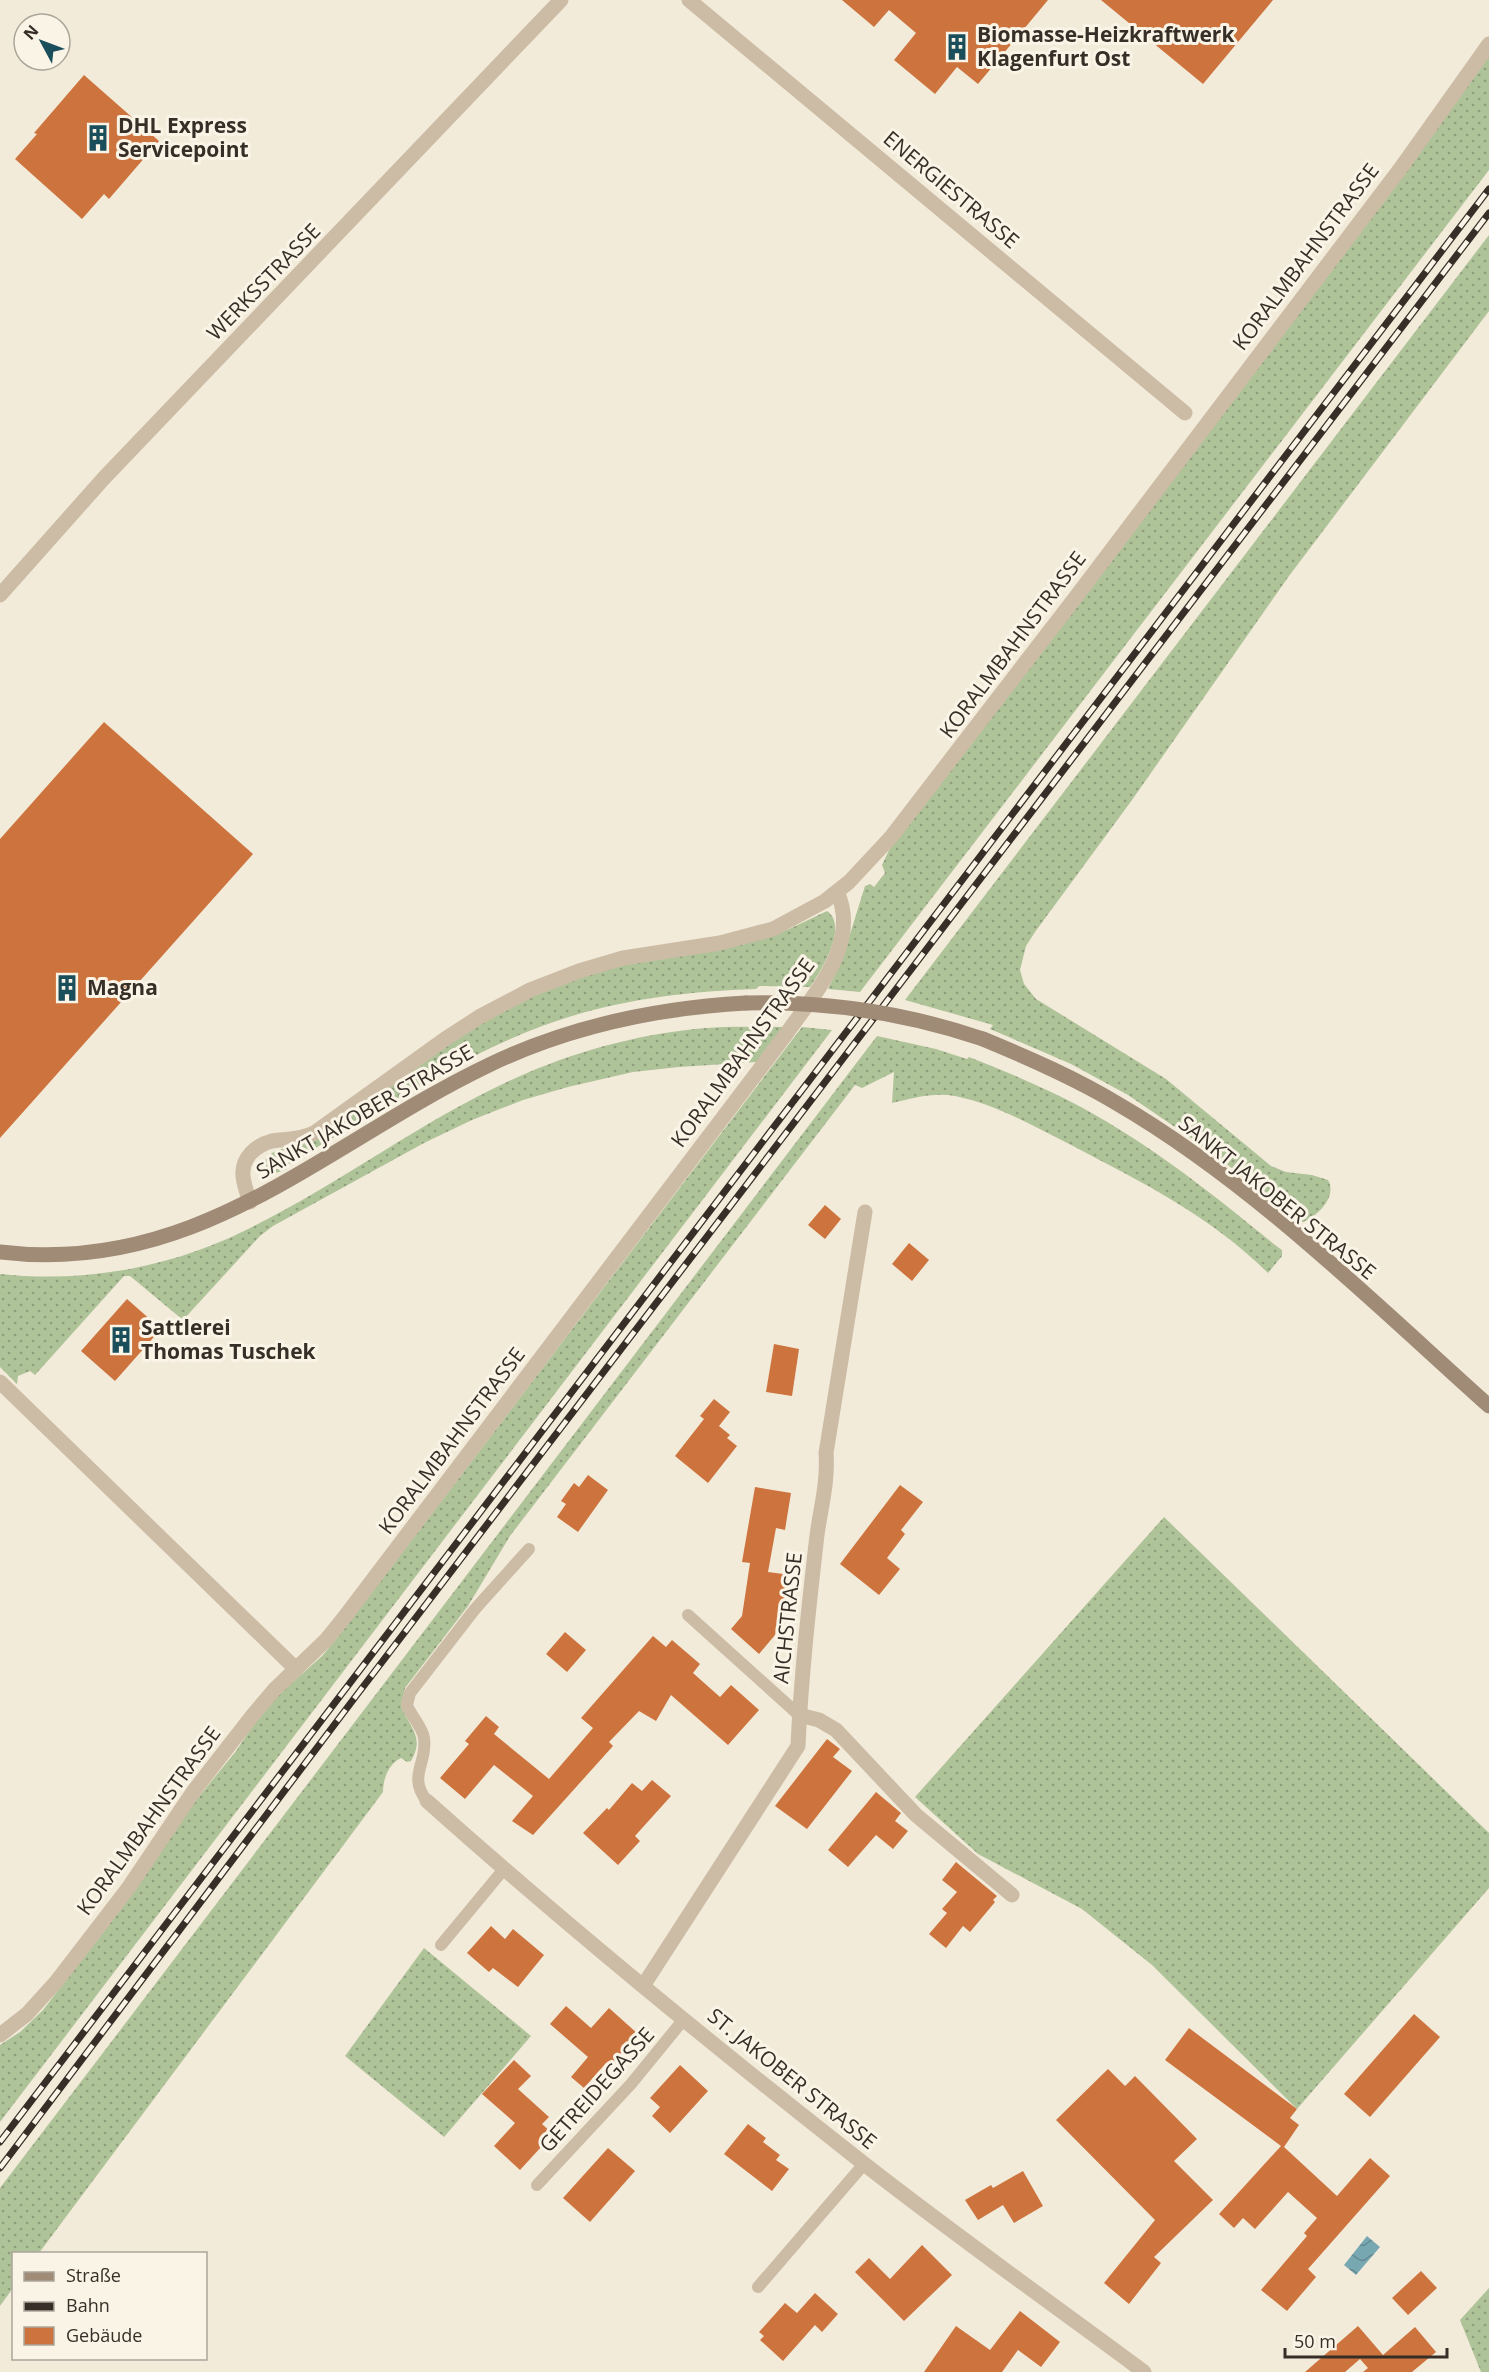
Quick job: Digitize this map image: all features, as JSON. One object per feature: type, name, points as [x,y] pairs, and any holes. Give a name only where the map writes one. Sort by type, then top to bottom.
[{"type":"main road","name":"SANKT JAKOBER STRASSE","points":[[0,1252],[66,1254],[121,1248],[171,1235],[250,1202],[306,1171],[432,1094],[490,1064],[534,1045],[590,1026],[696,1006],[746,1003],[817,1004],[873,1011],[935,1024],[983,1039],[1099,1092],[1183,1146],[1303,1241],[1489,1406]]},
{"type":"street","name":"WERKSSTRASSE","points":[[0,595],[104,478],[561,0]]},
{"type":"street","name":"ENERGIESTRASSE","points":[[689,0],[1185,413]]},
{"type":"street","name":"KORALMBAHNSTRASSE","points":[[0,2035],[27,2014],[56,1982],[129,1887],[193,1792],[262,1703],[326,1641],[787,1033],[824,980],[834,961],[845,921],[843,905],[837,892],[877,854],[976,728],[1400,169],[1489,44]]},
{"type":"street","points":[[250,1202],[242,1168],[244,1161],[256,1148],[264,1143],[298,1139],[314,1133],[445,1039],[503,1004],[555,979],[602,964],[632,956],[720,943],[773,929],[837,892]]},
{"type":"street","name":"AICHSTRASSE","points":[[644,1986],[798,1746],[799,1715],[818,1533],[827,1476],[826,1453],[865,1212]]},
{"type":"street","points":[[0,1382],[296,1670]]},
{"type":"street","points":[[799,1715],[819,1720],[836,1730],[916,1815],[1012,1895]]},
{"type":"street","name":"ST. JAKOBER STRASSE","points":[[427,1802],[644,1986],[864,2164],[1144,2372]]},
{"type":"lane","points":[[427,1802],[419,1791],[418,1778],[425,1740],[407,1705],[410,1693],[475,1609],[529,1549]]},
{"type":"lane","points":[[688,1615],[799,1715]]},
{"type":"lane","points":[[441,1945],[504,1869]]},
{"type":"lane","name":"GETREIDEGASSE","points":[[537,2185],[631,2084],[684,2019]]},
{"type":"lane","points":[[758,2287],[864,2164]]},
{"type":"green space","points":[[1489,55],[1489,170],[860,992],[828,989],[842,960],[865,886],[870,884],[874,887],[885,873],[882,865],[889,850]]},
{"type":"green space","points":[[1489,235],[1489,311],[1289,576],[1132,800],[1035,932],[1026,946],[1020,970],[1024,984],[1036,999],[1166,1079],[1271,1166],[1286,1172],[1312,1175],[1328,1180],[1330,1193],[1328,1200],[1313,1217],[1300,1223],[1213,1153],[1128,1095],[1071,1064],[990,1029],[993,1025],[905,1000]]},
{"type":"green space","points":[[827,911],[833,918],[834,937],[826,960],[810,987],[759,986],[756,989],[663,996],[617,1004],[572,1016],[534,1029],[460,1063],[286,1166],[287,1169],[273,1174],[266,1170],[265,1160],[269,1155],[312,1142],[382,1090],[477,1026],[538,993],[601,970],[787,930]]},
{"type":"green space","points":[[715,1027],[783,1027],[756,1062],[633,1072],[523,1100],[472,1120],[424,1143],[273,1226],[260,1236],[183,1320],[130,1276],[124,1276],[35,1375],[30,1371],[18,1376],[17,1384],[0,1367],[0,1274],[63,1276],[95,1274],[126,1270],[187,1254],[246,1230],[317,1192],[455,1109],[490,1090],[548,1064],[615,1043],[683,1030]]},
{"type":"green space","points":[[802,1027],[832,1030],[0,2122],[0,2045],[20,2032],[43,2010],[109,1925],[193,1804],[236,1751],[252,1727],[275,1698],[322,1656],[338,1637]]},
{"type":"green space","points":[[877,1036],[936,1049],[967,1059],[969,1057],[1026,1080],[1081,1107],[1132,1138],[1181,1172],[1282,1250],[1282,1256],[1268,1273],[1223,1234],[1175,1202],[1073,1146],[986,1105],[947,1095],[924,1096],[892,1103],[894,1072],[862,1088],[855,1085],[510,1536],[468,1606],[405,1688],[401,1706],[415,1733],[417,1745],[411,1761],[407,1762],[401,1758],[393,1764],[385,1778],[383,1792],[40,2252],[12,2252],[12,2289],[0,2306],[0,2188]]},
{"type":"green space","points":[[1164,1517],[1489,1833],[1489,1888],[1297,2109],[1152,1965],[1082,1909],[978,1854],[915,1797]]},
{"type":"green space","points":[[424,1948],[531,2036],[444,2137],[345,2056]]},
{"type":"green space","points":[[1489,2288],[1489,2372],[1481,2372],[1460,2320]]},
{"type":"water","points":[[1367,2236],[1380,2247],[1356,2275],[1344,2265]]},
{"type":"building","name":"Biomasse-Heizkraftwerk Klagenfurt Ost","points":[[842,0],[1048,0],[978,84],[957,67],[935,94],[894,60],[916,33],[889,10],[874,27]]},
{"type":"building","name":"Biomasse-Heizkraftwerk Klagenfurt Ost","points":[[1101,0],[1273,0],[1203,84]]},
{"type":"building","name":"DHL Express Servicepoint","points":[[84,75],[159,141],[109,199],[104,194],[82,219],[15,159],[37,134],[34,133]]},
{"type":"building","name":"Magna","points":[[104,722],[253,854],[0,1138],[0,839]]},
{"type":"building","points":[[825,1205],[841,1219],[825,1239],[808,1225]]},
{"type":"building","points":[[909,1243],[929,1260],[912,1281],[892,1264]]},
{"type":"building","name":"Sattlerei Thomas Tuschek","points":[[127,1299],[161,1329],[115,1381],[81,1351]]},
{"type":"building","points":[[774,1344],[799,1349],[792,1396],[766,1392]]},
{"type":"building","points":[[714,1399],[730,1412],[719,1426],[730,1435],[727,1438],[737,1446],[708,1483],[675,1456],[704,1419],[700,1416]]},
{"type":"building","points":[[588,1475],[608,1490],[578,1532],[557,1517],[566,1504],[561,1501],[574,1483],[579,1487]]},
{"type":"building","points":[[900,1485],[923,1502],[901,1530],[905,1534],[887,1558],[900,1569],[879,1595],[840,1564]]},
{"type":"building","points":[[755,1487],[791,1493],[785,1530],[776,1528],[768,1572],[791,1575],[787,1600],[781,1599],[775,1635],[759,1654],[731,1629],[742,1616],[750,1563],[742,1562]]},
{"type":"building","points":[[565,1632],[586,1650],[567,1672],[546,1654]]},
{"type":"building","points":[[653,1636],[666,1647],[672,1640],[700,1664],[693,1673],[720,1697],[731,1685],[759,1710],[728,1745],[671,1695],[656,1721],[639,1711],[609,1742],[613,1746],[533,1835],[512,1821],[533,1796],[494,1765],[465,1799],[440,1778],[469,1744],[465,1741],[486,1716],[499,1727],[494,1734],[549,1779],[593,1728],[581,1718]]},
{"type":"building","points":[[827,1739],[840,1749],[833,1757],[852,1771],[807,1829],[775,1806]]},
{"type":"building","points":[[652,1780],[671,1796],[635,1836],[640,1841],[618,1865],[583,1833],[607,1808],[609,1810],[632,1783],[642,1791]]},
{"type":"building","points":[[876,1792],[901,1813],[895,1821],[908,1831],[893,1849],[876,1835],[848,1867],[828,1850]]},
{"type":"building","points":[[956,1862],[997,1896],[993,1900],[995,1902],[970,1932],[963,1926],[946,1948],[929,1934],[947,1913],[942,1909],[957,1892],[942,1880]]},
{"type":"building","points":[[491,1926],[505,1939],[513,1929],[544,1955],[518,1987],[493,1968],[489,1972],[467,1953]]},
{"type":"building","points":[[566,2006],[591,2028],[609,2008],[638,2034],[610,2066],[606,2063],[584,2088],[571,2077],[588,2057],[550,2024]]},
{"type":"building","points":[[1414,2014],[1440,2037],[1370,2117],[1344,2094]]},
{"type":"building","points":[[1189,2028],[1297,2109],[1290,2118],[1299,2125],[1284,2147],[1337,2196],[1370,2158],[1390,2176],[1308,2269],[1316,2277],[1287,2311],[1261,2290],[1307,2236],[1304,2233],[1317,2218],[1288,2192],[1255,2229],[1243,2218],[1234,2228],[1219,2214],[1281,2146],[1165,2060]]},
{"type":"building","points":[[514,2060],[531,2076],[518,2089],[549,2117],[542,2124],[553,2134],[520,2170],[494,2146],[515,2123],[482,2094]]},
{"type":"building","points":[[680,2065],[708,2091],[670,2133],[652,2116],[660,2107],[650,2098]]},
{"type":"building","points":[[1108,2069],[1125,2086],[1135,2076],[1197,2139],[1174,2161],[1213,2200],[1154,2257],[1161,2263],[1129,2304],[1104,2283],[1155,2220],[1056,2120]]},
{"type":"building","points":[[748,2124],[766,2138],[763,2142],[780,2155],[776,2160],[789,2169],[772,2191],[724,2154]]},
{"type":"building","points":[[608,2148],[635,2171],[590,2222],[563,2198]]},
{"type":"building","points":[[1023,2171],[1043,2206],[1014,2223],[1003,2205],[978,2220],[965,2200]]},
{"type":"building","points":[[922,2245],[952,2275],[904,2321],[855,2272],[869,2258],[890,2279]]},
{"type":"building","points":[[1421,2271],[1437,2288],[1408,2315],[1392,2298]]},
{"type":"building","points":[[815,2293],[838,2314],[822,2332],[815,2325],[783,2361],[760,2340],[764,2336],[759,2332],[785,2303],[797,2313]]},
{"type":"building","points":[[1020,2311],[1060,2342],[1041,2367],[1018,2350],[1002,2372],[924,2372],[956,2326],[990,2350]]},
{"type":"building","points":[[1358,2326],[1383,2355],[1415,2327],[1436,2352],[1412,2372],[1363,2372],[1368,2368],[1360,2359],[1345,2372],[1305,2372]]},
{"type":"railway","points":[[0,2142],[1489,189]]},
{"type":"railway","points":[[0,2168],[356,1696],[1489,213]]},
{"type":"place","name":"Biomasse-Heizkraftwerk Klagenfurt Ost","points":[[957,47]]},
{"type":"place","name":"DHL Express Servicepoint","points":[[98,138]]},
{"type":"place","name":"Magna","points":[[67,988]]},
{"type":"place","name":"Sattlerei Thomas Tuschek","points":[[121,1340]]}]
